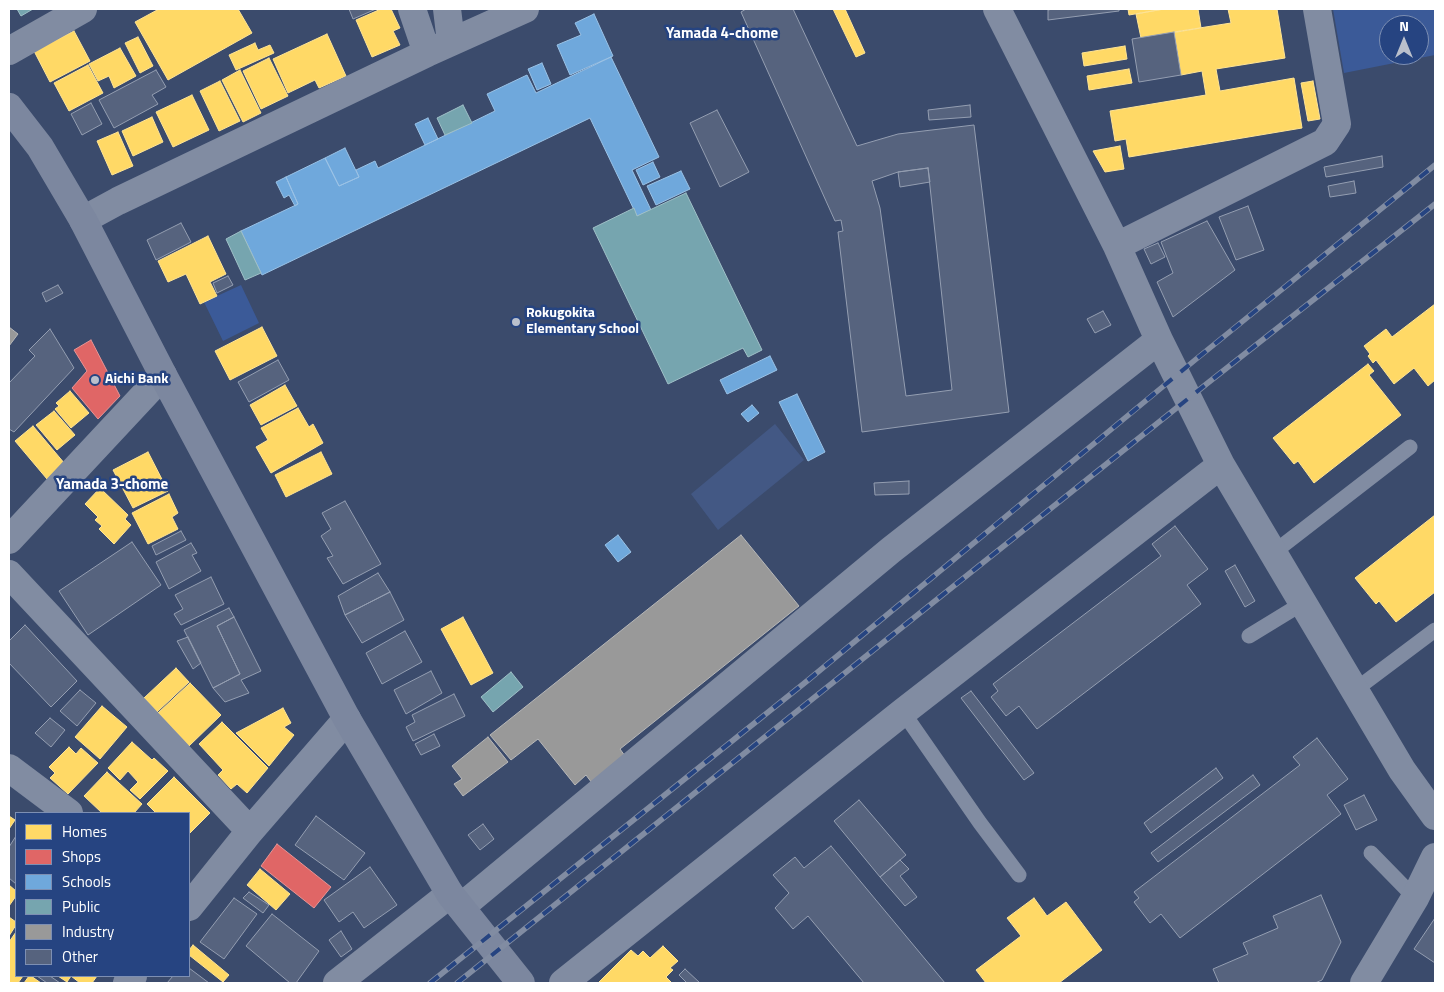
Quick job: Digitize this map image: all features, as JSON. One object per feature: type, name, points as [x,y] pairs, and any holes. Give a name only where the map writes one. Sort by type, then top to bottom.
[{"type":"street","points":[[9,51],[83,9]]},
{"type":"street","points":[[412,9],[439,48]]},
{"type":"street","points":[[439,48],[447,9]]},
{"type":"street","points":[[83,220],[118,201],[525,9]]},
{"type":"street","points":[[997,9],[1117,246],[1159,340],[1220,465],[1402,770],[1435,816]]},
{"type":"street","points":[[1117,246],[1325,142],[1337,124],[1317,9]]},
{"type":"street","points":[[9,107],[40,147],[83,220],[163,375],[347,719],[455,900],[521,983]]},
{"type":"street","points":[[337,983],[455,900],[891,550],[1159,340]]},
{"type":"street","points":[[9,540],[163,375]]},
{"type":"street","points":[[563,983],[903,712],[1220,465]]},
{"type":"street","points":[[9,574],[250,832]]},
{"type":"street","points":[[190,904],[347,719]]},
{"type":"street","points":[[9,768],[68,812]]},
{"type":"street","points":[[1364,983],[1415,898],[1435,856]]},
{"type":"lane","points":[[1273,553],[1410,447]]},
{"type":"lane","points":[[1249,636],[1303,603]]},
{"type":"lane","points":[[1354,690],[1435,630]]},
{"type":"lane","points":[[903,712],[980,823],[1019,875]]},
{"type":"lane","points":[[1371,853],[1415,898]]},
{"type":"shaded area","points":[[1333,9],[1435,9],[1435,55],[1429,56],[1429,15],[1379,15],[1379,65],[1384,65],[1344,73]]},
{"type":"shaded area","points":[[241,285],[259,323],[223,341],[204,302]]},
{"type":"shaded area","points":[[775,424],[804,460],[718,530],[691,494]]},
{"type":"building: Homes","points":[[159,9],[238,9],[252,33],[168,80],[135,22]]},
{"type":"building: Homes","points":[[381,9],[391,9],[400,28],[393,31],[400,45],[372,57],[356,20]]},
{"type":"building: Homes","points":[[833,9],[845,9],[865,53],[856,57]]},
{"type":"building: Homes","points":[[1128,9],[1164,9],[1129,15]]},
{"type":"building: Homes","points":[[1164,9],[1198,9],[1201,28],[1141,38],[1136,14]]},
{"type":"building: Homes","points":[[1228,9],[1277,9],[1285,58],[1216,69],[1220,91],[1294,78],[1302,128],[1129,157],[1126,139],[1115,141],[1110,111],[1206,95],[1202,71],[1181,75],[1174,32],[1231,23]]},
{"type":"building: Homes","points":[[74,31],[90,61],[50,82],[34,51]]},
{"type":"building: Homes","points":[[327,34],[346,76],[319,88],[315,80],[288,93],[273,59]]},
{"type":"building: Homes","points":[[138,37],[153,66],[140,73],[125,43]]},
{"type":"building: Homes","points":[[255,43],[258,50],[270,45],[274,53],[236,70],[229,55]]},
{"type":"building: Homes","points":[[1125,46],[1127,59],[1084,66],[1082,53]]},
{"type":"building: Homes","points":[[120,48],[136,76],[114,88],[109,76],[98,81],[89,64]]},
{"type":"building: Homes","points":[[269,58],[288,96],[261,109],[243,71]]},
{"type":"building: Homes","points":[[88,65],[103,93],[69,111],[54,83]]},
{"type":"building: Homes","points":[[1129,69],[1132,83],[1089,90],[1087,76]]},
{"type":"building: Homes","points":[[240,70],[261,113],[243,122],[222,80]]},
{"type":"building: Homes","points":[[220,81],[240,121],[219,131],[200,91]]},
{"type":"building: Homes","points":[[1313,81],[1320,119],[1308,121],[1301,83]]},
{"type":"building: Homes","points":[[192,95],[209,130],[173,147],[156,112]]},
{"type":"building: Homes","points":[[152,117],[163,142],[133,156],[122,131]]},
{"type":"building: Homes","points":[[118,132],[133,166],[112,175],[97,141]]},
{"type":"building: Homes","points":[[1120,146],[1124,169],[1105,172],[1093,151]]},
{"type":"building: Homes","points":[[208,236],[226,274],[210,282],[217,296],[200,304],[186,274],[168,282],[158,261]]},
{"type":"building: Homes","points":[[1435,304],[1435,380],[1428,386],[1414,368],[1394,384],[1376,360],[1373,363],[1368,356],[1370,354],[1364,346],[1386,329],[1392,337]]},
{"type":"building: Homes","points":[[262,327],[277,356],[230,380],[215,351]]},
{"type":"building: Homes","points":[[1368,364],[1374,371],[1369,375],[1401,415],[1314,483],[1298,461],[1294,464],[1273,438]]},
{"type":"building: Homes","points":[[285,385],[297,406],[261,425],[250,405]]},
{"type":"building: Homes","points":[[70,391],[89,413],[71,428],[55,409],[59,406],[56,403]]},
{"type":"building: Homes","points":[[298,408],[309,427],[313,424],[323,443],[271,473],[256,447],[268,440],[261,428]]},
{"type":"building: Homes","points":[[54,411],[75,435],[57,450],[36,425]]},
{"type":"building: Homes","points":[[33,426],[65,464],[47,479],[15,441]]},
{"type":"building: Homes","points":[[148,452],[168,491],[133,508],[113,470]]},
{"type":"building: Homes","points":[[321,452],[332,474],[286,497],[275,475]]},
{"type":"building: Homes","points":[[100,488],[128,515],[125,519],[131,525],[114,544],[99,529],[102,526],[95,520],[98,517],[85,504]]},
{"type":"building: Homes","points":[[169,494],[178,513],[172,517],[178,529],[148,544],[132,513]]},
{"type":"building: Homes","points":[[1435,515],[1435,592],[1396,622],[1379,601],[1376,604],[1355,578]]},
{"type":"building: Homes","points":[[463,617],[493,673],[471,685],[441,629]]},
{"type":"building: Homes","points":[[176,668],[189,682],[157,712],[144,698]]},
{"type":"building: Homes","points":[[190,683],[221,715],[189,746],[158,713]]},
{"type":"building: Homes","points":[[102,706],[127,727],[100,759],[75,737]]},
{"type":"building: Homes","points":[[283,708],[291,723],[284,727],[294,735],[269,766],[236,733]]},
{"type":"building: Homes","points":[[222,722],[268,768],[247,793],[237,784],[231,789],[218,775],[223,770],[199,744]]},
{"type":"building: Homes","points":[[132,742],[168,771],[140,799],[130,790],[138,782],[128,771],[120,780],[108,768]]},
{"type":"building: Homes","points":[[69,747],[76,754],[81,748],[98,763],[68,794],[50,778],[55,773],[49,767]]},
{"type":"building: Homes","points":[[107,772],[142,804],[135,812],[101,812],[84,796]]},
{"type":"building: Homes","points":[[174,777],[210,813],[190,833],[190,812],[155,812],[147,804]]},
{"type":"building: Homes","points":[[9,816],[15,820],[9,829]]},
{"type":"building: Homes","points":[[260,869],[290,894],[276,910],[247,885]]},
{"type":"building: Homes","points":[[9,885],[15,890],[15,897],[9,906]]},
{"type":"building: Homes","points":[[1034,898],[1047,916],[1066,902],[1102,950],[1059,983],[986,983],[976,970],[1021,936],[1007,918]]},
{"type":"building: Homes","points":[[9,917],[15,921],[15,927],[9,936]]},
{"type":"building: Homes","points":[[15,933],[15,977],[22,977],[18,983],[9,983],[9,942]]},
{"type":"building: Homes","points":[[193,945],[229,975],[223,982],[190,956],[190,949]]},
{"type":"building: Homes","points":[[663,946],[678,961],[670,968],[673,970],[666,977],[672,983],[598,983],[631,950],[638,956],[643,951],[650,958]]},
{"type":"building: Homes","points":[[28,977],[32,977],[41,983],[24,983]]},
{"type":"building: Homes","points":[[60,977],[70,977],[67,982]]},
{"type":"building: Homes","points":[[72,977],[96,977],[92,983],[80,983]]},
{"type":"building: Shops","name":"Aichi Bank","points":[[91,340],[120,396],[98,419],[72,388],[87,371],[74,350]]},
{"type":"building: Shops","points":[[277,844],[331,887],[314,908],[261,866]]},
{"type":"building: Schools","points":[[594,14],[613,56],[570,75],[557,45],[581,35],[575,23]]},
{"type":"building: Schools","points":[[611,57],[659,157],[632,170],[651,210],[637,216],[590,118],[262,275],[241,231],[298,204],[286,177],[325,158],[339,186],[359,177],[356,170],[375,161],[378,168],[495,111],[487,94],[527,75],[536,93]]},
{"type":"building: Schools","points":[[542,63],[551,84],[537,90],[528,69]]},
{"type":"building: Schools","points":[[428,118],[438,139],[425,145],[415,124]]},
{"type":"building: Schools","points":[[345,148],[359,177],[339,186],[325,158]]},
{"type":"building: Schools","points":[[653,162],[660,177],[643,185],[636,170]]},
{"type":"building: Schools","points":[[681,171],[690,189],[656,205],[647,186]]},
{"type":"building: Schools","points":[[286,177],[298,204],[295,206],[289,195],[284,198],[276,182]]},
{"type":"building: Schools","points":[[770,356],[777,370],[727,394],[720,380]]},
{"type":"building: Schools","points":[[797,394],[825,452],[808,461],[779,402]]},
{"type":"building: Schools","points":[[752,405],[759,413],[748,422],[741,414]]},
{"type":"building: Schools","points":[[618,535],[631,552],[618,562],[605,545]]},
{"type":"building: Public","points":[[17,9],[33,9],[21,16]]},
{"type":"building: Public","points":[[463,105],[472,123],[445,135],[437,118]]},
{"type":"building: Public","points":[[686,193],[762,350],[748,357],[743,348],[668,384],[593,228],[634,208],[637,216]]},
{"type":"building: Public","points":[[241,231],[261,273],[245,280],[226,239]]},
{"type":"building: Public","points":[[511,672],[523,687],[493,712],[481,697]]},
{"type":"building: Industry","points":[[9,327],[18,334],[9,346]]},
{"type":"building: Industry","points":[[741,535],[799,606],[620,749],[625,756],[592,783],[586,775],[575,785],[538,739],[511,760],[490,735]]},
{"type":"building: Industry","points":[[488,737],[508,762],[463,796],[454,784],[462,779],[452,766]]},
{"type":"building: Other","points":[[349,9],[376,9],[353,19]]},
{"type":"building: Other","points":[[746,9],[793,9],[857,146],[898,134],[974,125],[1009,412],[862,432],[838,232],[843,231],[841,220],[835,221],[741,12]],"holes":[[[928,168],[952,390],[906,396],[880,208],[872,181],[898,172]]]},
{"type":"building: Other","points":[[1119,9],[1119,11],[1048,20],[1048,10]]},
{"type":"building: Other","points":[[1174,32],[1181,75],[1139,82],[1132,39]]},
{"type":"building: Other","points":[[156,70],[166,87],[152,95],[158,104],[114,128],[99,100]]},
{"type":"building: Other","points":[[91,103],[102,124],[82,135],[71,114]]},
{"type":"building: Other","points":[[970,105],[971,117],[929,120],[928,110]]},
{"type":"building: Other","points":[[717,110],[749,172],[720,187],[690,123]]},
{"type":"building: Other","points":[[1382,156],[1383,167],[1326,177],[1324,167]]},
{"type":"building: Other","points":[[928,168],[930,182],[900,187],[898,172]]},
{"type":"building: Other","points":[[1354,181],[1356,193],[1330,197],[1328,186]]},
{"type":"building: Other","points":[[1248,206],[1264,250],[1236,260],[1219,217]]},
{"type":"building: Other","points":[[1207,221],[1235,270],[1173,317],[1157,282],[1173,273],[1161,242]]},
{"type":"building: Other","points":[[181,223],[191,242],[156,260],[147,240]]},
{"type":"building: Other","points":[[1158,243],[1165,257],[1151,264],[1144,249]]},
{"type":"building: Other","points":[[228,276],[233,285],[217,293],[213,283]]},
{"type":"building: Other","points":[[58,285],[63,293],[46,302],[42,293]]},
{"type":"building: Other","points":[[1103,311],[1111,325],[1095,333],[1087,319]]},
{"type":"building: Other","points":[[50,329],[74,368],[14,432],[9,429],[9,383],[35,356],[29,350]]},
{"type":"building: Other","points":[[278,360],[289,380],[249,402],[238,382]]},
{"type":"building: Other","points":[[909,481],[909,494],[875,495],[874,483]]},
{"type":"building: Other","points":[[345,501],[381,564],[343,584],[327,558],[333,556],[321,536],[331,529],[322,513]]},
{"type":"building: Other","points":[[1175,526],[1208,569],[1187,585],[1201,604],[1037,729],[1019,706],[1006,716],[991,697],[998,691],[993,684],[1161,556],[1152,544]]},
{"type":"building: Other","points":[[181,531],[186,540],[156,555],[152,546]]},
{"type":"building: Other","points":[[132,542],[161,585],[88,635],[59,591]]},
{"type":"building: Other","points":[[191,543],[197,553],[192,555],[201,571],[169,589],[156,562]]},
{"type":"building: Other","points":[[1235,565],[1255,601],[1245,607],[1225,571]]},
{"type":"building: Other","points":[[378,573],[390,592],[345,615],[338,596]]},
{"type":"building: Other","points":[[211,577],[224,604],[181,625],[174,614],[183,609],[175,595]]},
{"type":"building: Other","points":[[390,592],[404,620],[362,643],[345,615]]},
{"type":"building: Other","points":[[229,608],[234,617],[217,626],[240,674],[213,688],[184,630]]},
{"type":"building: Other","points":[[234,617],[261,671],[241,680],[249,693],[225,702],[213,688],[240,674],[217,626]]},
{"type":"building: Other","points":[[25,625],[77,681],[51,707],[9,663],[9,641]]},
{"type":"building: Other","points":[[405,631],[422,662],[382,684],[366,653]]},
{"type":"building: Other","points":[[188,637],[201,663],[193,669],[177,641]]},
{"type":"building: Other","points":[[431,671],[442,693],[406,714],[394,690]]},
{"type":"building: Other","points":[[80,690],[96,703],[77,726],[60,711]]},
{"type":"building: Other","points":[[971,691],[1034,773],[1024,780],[961,698]]},
{"type":"building: Other","points":[[454,694],[465,716],[413,741],[406,727],[415,722],[412,715]]},
{"type":"building: Other","points":[[50,718],[65,730],[51,747],[35,733]]},
{"type":"building: Other","points":[[434,734],[440,746],[421,755],[415,744]]},
{"type":"building: Other","points":[[1317,738],[1348,779],[1327,795],[1341,814],[1180,938],[1161,914],[1150,923],[1134,902],[1139,898],[1134,892],[1300,765],[1293,757]]},
{"type":"building: Other","points":[[1216,768],[1223,778],[1151,833],[1144,823]]},
{"type":"building: Other","points":[[1253,775],[1260,785],[1158,862],[1151,853]]},
{"type":"building: Other","points":[[1364,795],[1377,820],[1356,830],[1344,805]]},
{"type":"building: Other","points":[[859,800],[906,855],[880,877],[834,821]]},
{"type":"building: Other","points":[[316,816],[365,853],[344,880],[295,845]]},
{"type":"building: Other","points":[[483,824],[494,839],[480,850],[468,835]]},
{"type":"building: Other","points":[[15,838],[15,883],[9,878],[9,847]]},
{"type":"building: Other","points":[[831,846],[945,983],[864,983],[808,916],[793,929],[775,908],[789,893],[773,875],[795,857],[804,868]]},
{"type":"building: Other","points":[[900,860],[909,869],[900,876],[917,897],[905,906],[880,877]]},
{"type":"building: Other","points":[[370,867],[397,905],[364,928],[353,912],[339,922],[324,900]]},
{"type":"building: Other","points":[[249,892],[269,905],[263,913],[243,898]]},
{"type":"building: Other","points":[[1321,895],[1341,942],[1322,980],[1315,983],[1219,983],[1213,969],[1248,954],[1243,943],[1278,928],[1273,916]]},
{"type":"building: Other","points":[[234,898],[257,914],[224,959],[200,942]]},
{"type":"building: Other","points":[[272,914],[319,951],[296,983],[290,983],[246,946]]},
{"type":"building: Other","points":[[1435,918],[1435,963],[1414,949]]},
{"type":"building: Other","points":[[341,931],[352,949],[341,957],[329,940]]},
{"type":"building: Other","points":[[190,969],[209,983],[167,983],[172,977],[190,977]]},
{"type":"building: Other","points":[[685,969],[700,983],[687,983],[679,975]]},
{"type":"building: Other","points":[[38,977],[51,977],[60,983],[47,983]]},
{"type":"railway","points":[[430,983],[807,681],[1195,360],[1435,165]]},
{"type":"railway","points":[[457,983],[1209,382],[1435,204]]},
{"type":"place","name":"Rokugokita Elementary School","points":[[516,322]]},
{"type":"place","name":"Aichi Bank","points":[[95,380]]},
{"type":"district","name":"Yamada 4-chome","points":[[722,34]]},
{"type":"district","name":"Yamada 3-chome","points":[[112,485]]}]
